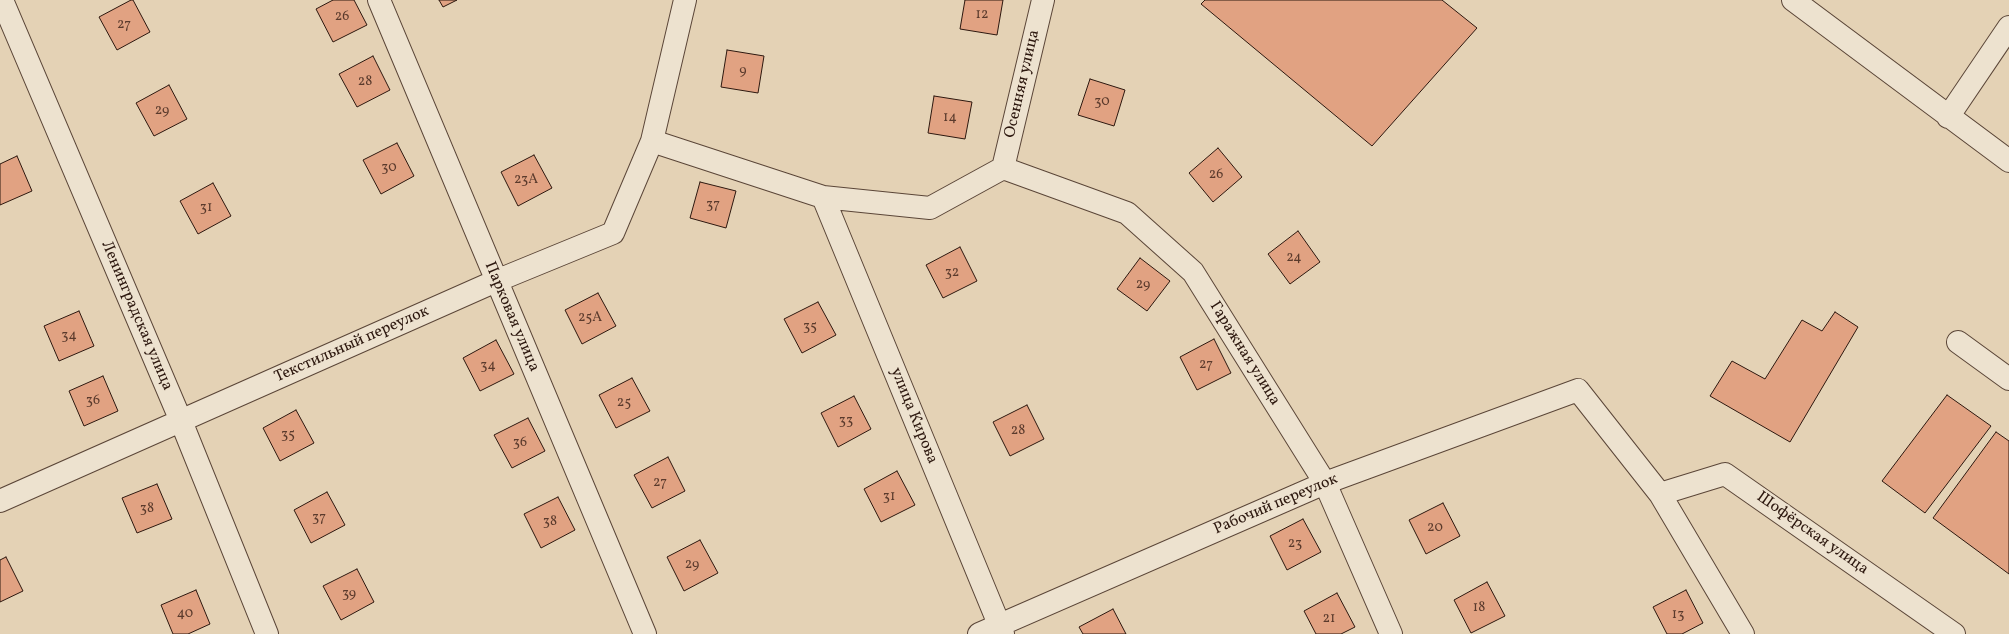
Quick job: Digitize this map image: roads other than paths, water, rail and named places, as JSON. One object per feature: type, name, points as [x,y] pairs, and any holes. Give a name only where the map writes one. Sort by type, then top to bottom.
[{"type":"street","name":"Ленинградская улица","points":[[2,0],[181,422],[267,634]]},
{"type":"street","name":"Парковая улица","points":[[379,0],[644,634]]},
{"type":"street","name":"Текстильный переулок","points":[[0,501],[496,281],[613,233],[652,141],[685,0]]},
{"type":"street","name":"Осенняя улица","points":[[1003,168],[1042,0]]},
{"type":"street","points":[[1793,0],[2009,161]]},
{"type":"street","points":[[1948,117],[2009,27]]},
{"type":"street","points":[[652,141],[823,197],[930,208],[1003,168]]},
{"type":"street","name":"Гаражная улица","points":[[1003,168],[1127,214],[1193,272],[1325,483],[1391,634]]},
{"type":"street","name":"улица Кирова","points":[[823,197],[1001,629]]},
{"type":"street","points":[[1958,342],[2009,379]]},
{"type":"street","name":"Рабочий переулок","points":[[979,634],[1001,629],[1325,483],[1578,390],[1660,494]]},
{"type":"street","name":"Шофёрская улица","points":[[1660,494],[1725,474],[1954,634]]},
{"type":"street","points":[[1660,494],[1743,634]]}]
